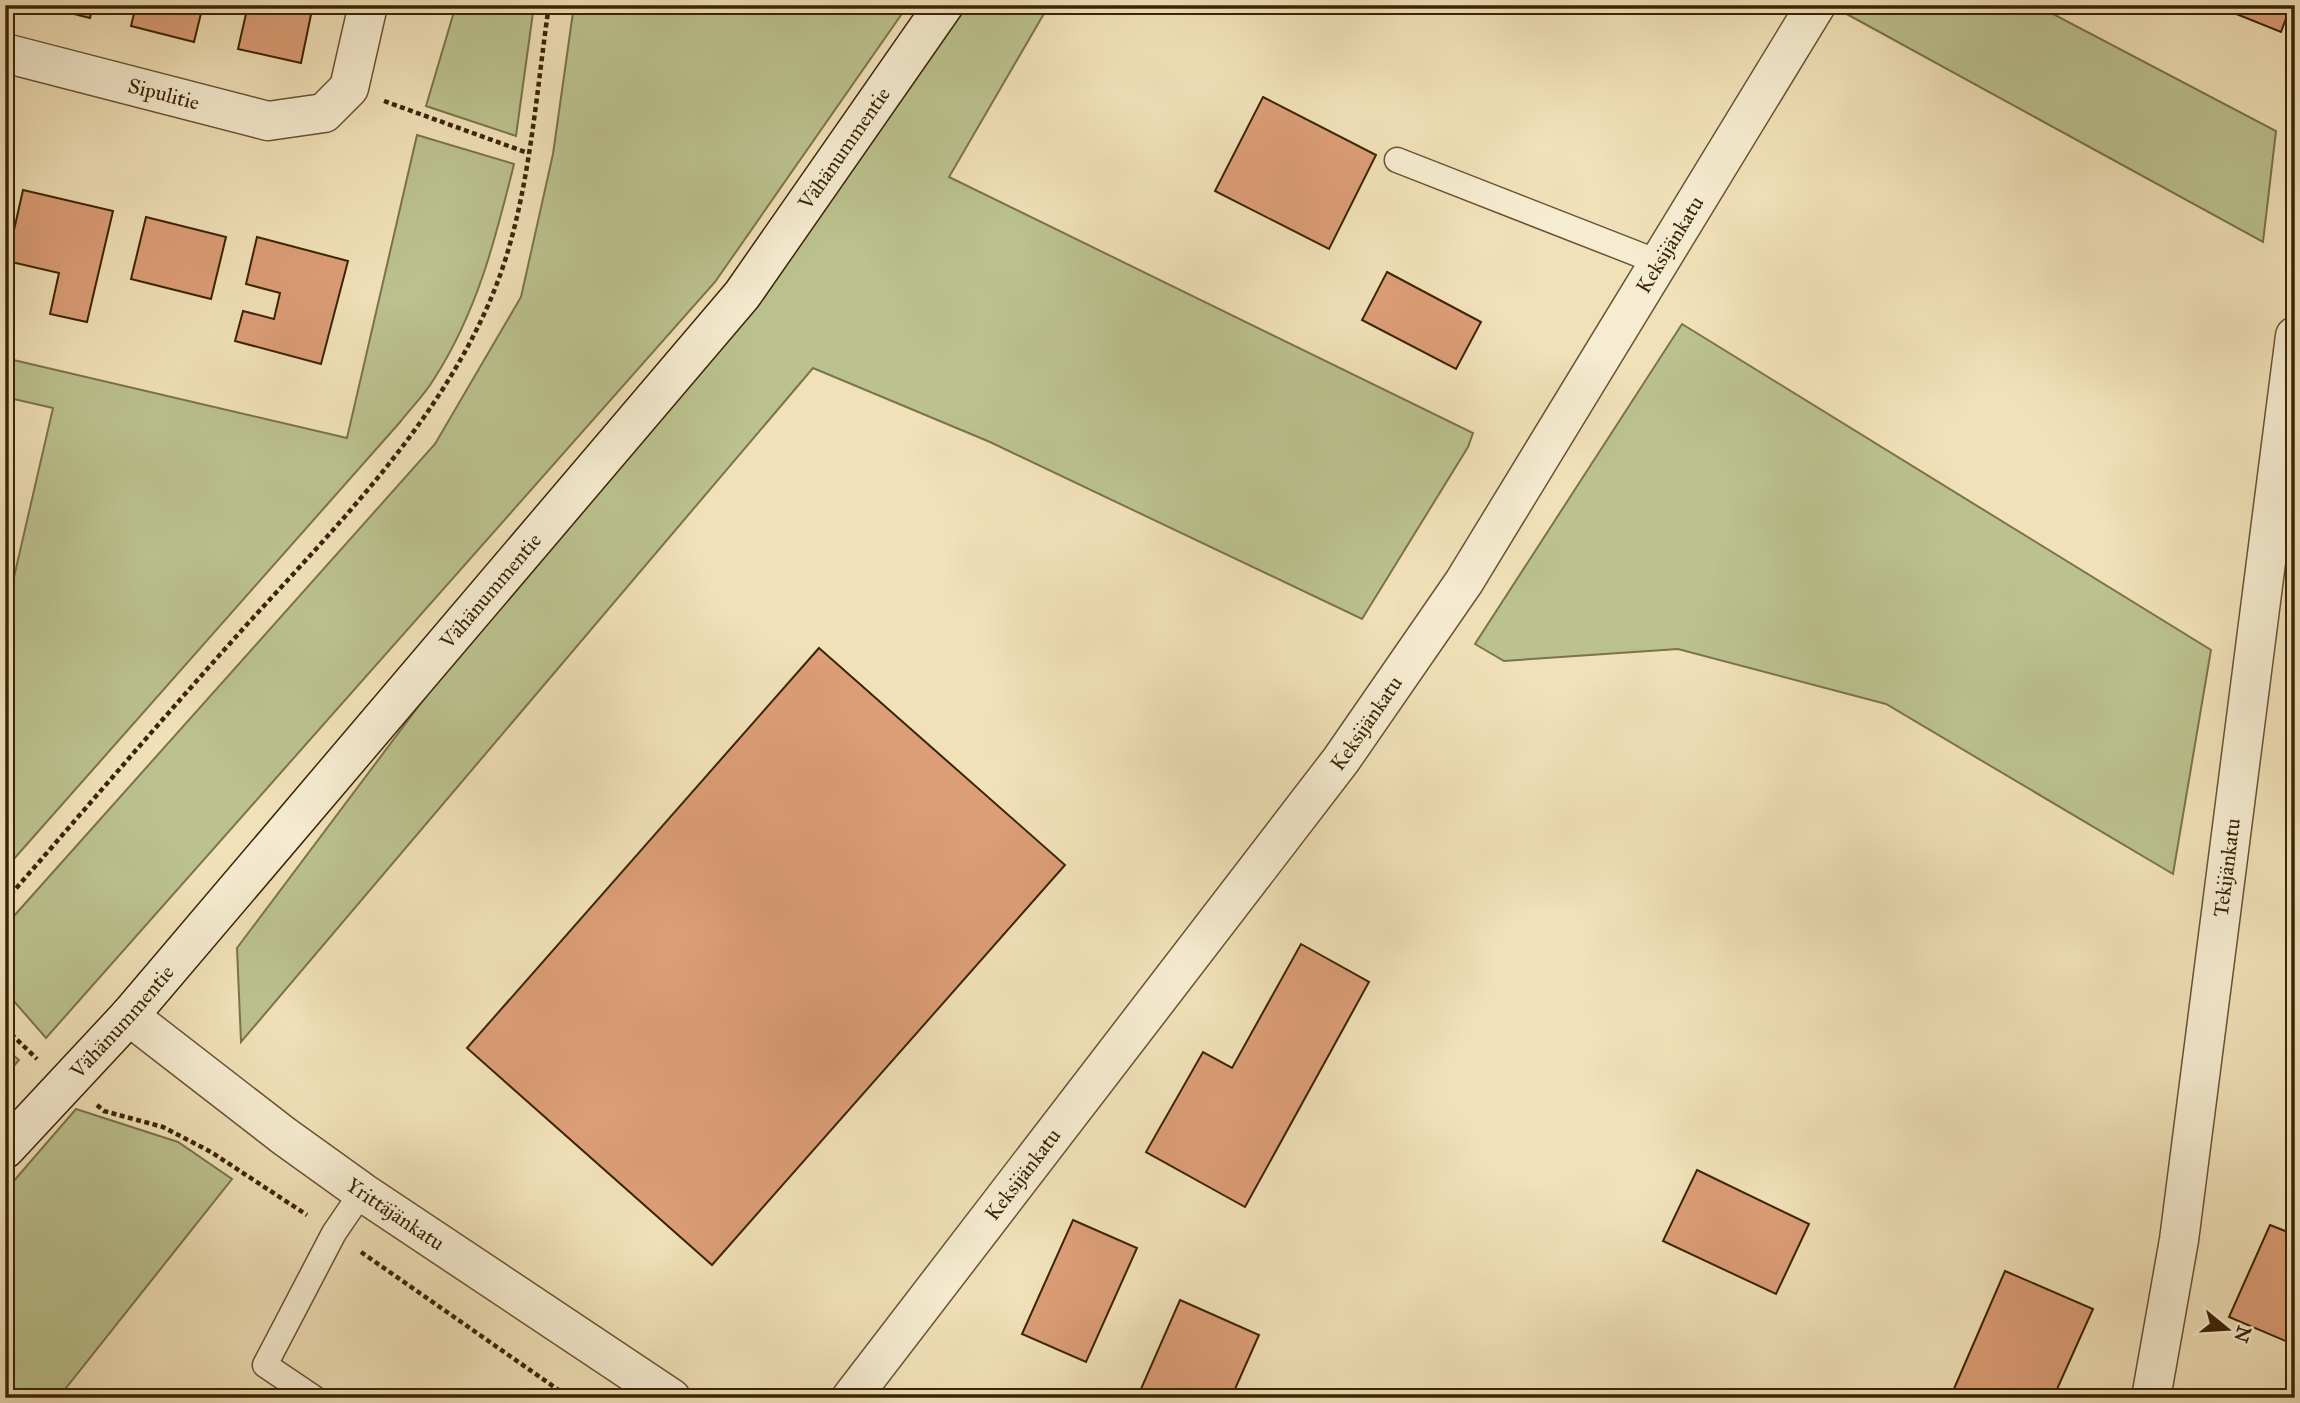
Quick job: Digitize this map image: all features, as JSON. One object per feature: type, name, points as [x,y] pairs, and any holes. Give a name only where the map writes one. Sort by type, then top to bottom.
[{"type":"street","points":[[337,100],[368,5]]},
{"type":"street","name":"Vähänummentie","points":[[5,1149],[129,1016],[742,295],[944,5]]},
{"type":"street","name":"Keksijänkatu","points":[[850,1398],[1341,760],[1464,582],[1816,5]]},
{"type":"street","name":"Sipulitie","points":[[5,53],[268,121],[337,100]]},
{"type":"street","name":"Tekijänkatu","points":[[2151,1398],[2179,1240],[2295,336]]},
{"type":"street","name":"Yrittäjänkatu","points":[[129,1016],[284,1136],[362,1192],[670,1397]]},
{"type":"lane","points":[[1398,160],[1658,262]]},
{"type":"lane","points":[[314,1398],[265,1365],[334,1233],[362,1192]]},
{"type":"path","points":[[5,901],[351,510],[413,434],[466,353],[492,296],[520,208],[549,5]]},
{"type":"path","points":[[337,100],[528,153]]},
{"type":"path","points":[[5,1028],[33,1056],[104,1111],[163,1126],[211,1152],[334,1233],[570,1398]]},
{"type":"green space","points":[[456,5],[534,5],[516,136],[426,106]]},
{"type":"green space","points":[[574,5],[908,5],[715,282],[46,1038],[5,991],[5,926],[435,444],[521,297],[553,154]]},
{"type":"green space","points":[[945,5],[1049,5],[949,177],[1473,433],[1468,447],[1362,619],[990,442],[813,368],[241,1042],[237,948]]},
{"type":"green space","points":[[1847,5],[2036,5],[2276,131],[2263,242],[1843,12]]},
{"type":"green space","points":[[417,135],[514,164],[483,275],[449,354],[430,385],[401,421],[5,869],[5,616],[53,408],[5,397],[5,358],[347,438]]},
{"type":"green space","points":[[1682,324],[2211,650],[2173,874],[1886,704],[1678,649],[1504,661],[1475,644]]},
{"type":"green space","points":[[5,1048],[19,1060],[5,1076]]},
{"type":"green space","points":[[76,1109],[178,1142],[232,1179],[58,1398],[5,1398],[5,1191]]},
{"type":"building","points":[[38,5],[93,5],[90,18]]},
{"type":"building","points":[[136,5],[203,5],[194,42],[131,26]]},
{"type":"building","points":[[248,5],[313,5],[301,63],[238,49]]},
{"type":"building","points":[[2214,5],[2291,5],[2281,32]]},
{"type":"building","points":[[1263,97],[1376,155],[1329,249],[1215,191]]},
{"type":"building","points":[[23,190],[113,211],[87,322],[50,314],[59,273],[7,261]]},
{"type":"building","points":[[146,217],[226,237],[211,299],[131,279]]},
{"type":"building","points":[[257,237],[348,261],[321,364],[235,341],[243,311],[274,319],[280,293],[246,284]]},
{"type":"building","points":[[1387,272],[1481,322],[1456,369],[1362,320]]},
{"type":"building","points":[[819,648],[1065,865],[712,1265],[467,1048]]},
{"type":"building","points":[[1301,944],[1369,982],[1245,1207],[1146,1152],[1203,1052],[1232,1068]]},
{"type":"building","points":[[1697,1170],[1809,1224],[1776,1294],[1663,1241]]},
{"type":"building","points":[[1073,1220],[1137,1248],[1086,1362],[1022,1334]]},
{"type":"building","points":[[2270,1225],[2295,1235],[2295,1345],[2229,1317]]},
{"type":"building","points":[[2005,1271],[2093,1309],[2053,1398],[1950,1398]]},
{"type":"building","points":[[1180,1300],[1259,1335],[1231,1398],[1137,1398]]}]
